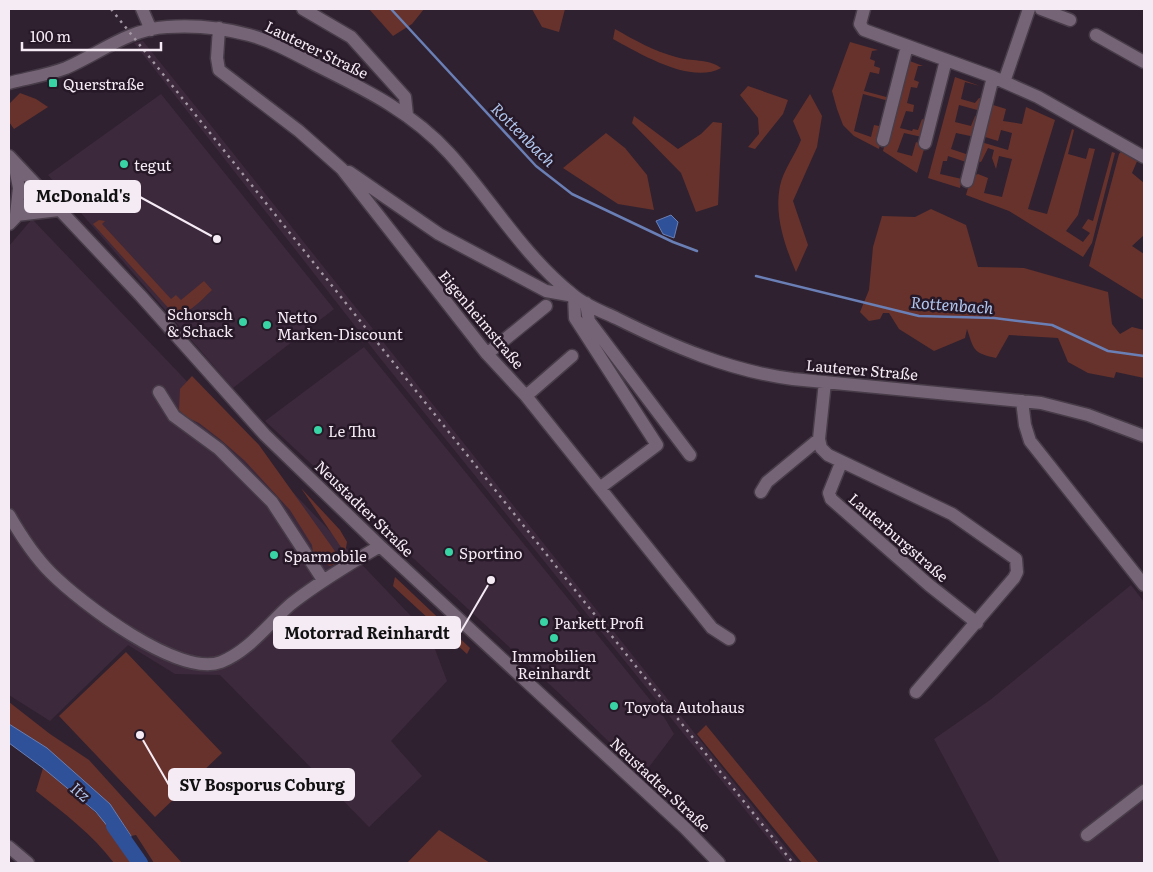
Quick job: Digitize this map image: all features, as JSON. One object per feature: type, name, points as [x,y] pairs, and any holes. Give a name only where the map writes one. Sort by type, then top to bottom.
[{"type":"street","points":[[142,9],[150,30]]},
{"type":"street","name":"Lauterer Straße","points":[[303,9],[351,37],[405,97],[407,115]]},
{"type":"street","points":[[864,9],[860,24],[864,30],[999,80],[1082,120],[1144,157]]},
{"type":"street","points":[[967,181],[999,80],[1029,9]]},
{"type":"street","points":[[1041,9],[1070,20]]},
{"type":"street","name":"Lauterer Straße","points":[[9,83],[62,69],[109,44],[150,30],[174,27],[219,28],[251,35],[294,54],[407,115],[448,152],[520,243],[548,273],[586,304],[631,325],[718,362],[775,377],[1022,401],[1071,410],[1144,436]]},
{"type":"street","name":"Eigenheimstraße","points":[[219,28],[217,58],[219,70],[299,131],[342,169],[487,354],[526,396],[601,487],[712,628],[729,639]]},
{"type":"street","points":[[1096,35],[1144,62]]},
{"type":"street","points":[[884,140],[907,46]]},
{"type":"street","points":[[925,143],[946,60]]},
{"type":"street","points":[[12,159],[19,188],[13,220]]},
{"type":"street","name":"Neustadter Straße","points":[[12,159],[140,295],[265,435],[380,546],[671,815],[719,863]]},
{"type":"street","points":[[342,169],[439,234],[546,291],[574,296],[575,318],[656,444],[601,487]]},
{"type":"street","points":[[13,220],[41,191]]},
{"type":"street","points":[[13,220],[59,210]]},
{"type":"street","points":[[586,304],[589,321],[690,455]]},
{"type":"street","points":[[487,354],[546,306]]},
{"type":"street","points":[[526,396],[572,356]]},
{"type":"street","points":[[761,492],[767,482],[819,439],[825,382]]},
{"type":"street","points":[[160,392],[174,416],[219,449],[272,502],[323,580]]},
{"type":"street","points":[[1022,401],[1030,441],[1144,585]]},
{"type":"street","name":"Lauterburgstraße","points":[[819,439],[822,448],[828,455],[952,514],[1012,556],[1017,564],[1017,572],[1014,578],[916,692]]},
{"type":"street","name":"Lauterburgstraße","points":[[841,462],[829,493],[831,499],[929,585],[977,623]]},
{"type":"street","points":[[9,515],[36,556],[74,594],[164,653],[189,663],[220,662],[238,653],[291,604],[323,580],[380,546]]},
{"type":"street","points":[[1087,835],[1144,791]]},
{"type":"street","points":[[9,847],[28,863]]},
{"type":"shaded area","points":[[369,9],[424,9],[412,24],[393,36]]},
{"type":"shaded area","points":[[532,9],[565,9],[559,32],[542,27]]},
{"type":"shaded area","points":[[615,29],[660,52],[682,58],[705,61],[721,68],[709,72],[695,73],[666,65],[613,39]]},
{"type":"shaded area","points":[[143,41],[798,863],[788,863],[380,358],[134,43]]},
{"type":"shaded area","points":[[850,42],[878,50],[872,51],[870,59],[875,61],[874,66],[880,68],[879,74],[870,72],[864,91],[890,98],[889,101],[863,94],[854,131],[871,137],[874,125],[884,127],[879,149],[854,136],[843,125],[832,91]]},
{"type":"shaded area","points":[[907,60],[923,66],[918,66],[914,80],[919,82],[917,88],[911,87],[907,103],[914,105],[913,112],[906,111],[900,128],[912,131],[913,129],[918,130],[922,119],[927,121],[922,137],[904,133],[897,152],[912,156],[916,142],[925,146],[917,173],[883,151]]},
{"type":"shaded area","points":[[955,77],[980,86],[965,82],[961,99],[975,103],[979,98],[984,99],[981,111],[959,105],[955,122],[971,126],[975,116],[980,117],[975,137],[956,133],[951,149],[969,155],[966,162],[948,156],[947,161],[943,161],[940,174],[962,179],[960,188],[928,178]]},
{"type":"shaded area","points":[[748,86],[788,100],[783,114],[755,149],[748,147],[759,134],[758,118],[740,95]]},
{"type":"shaded area","points":[[20,93],[36,99],[48,107],[14,129],[9,122],[9,104]]},
{"type":"shaded area","points":[[161,94],[334,309],[233,388],[48,175]]},
{"type":"shaded area","points":[[810,94],[822,116],[817,147],[793,201],[808,245],[796,272],[788,252],[778,208],[780,186],[801,140],[793,121]]},
{"type":"shaded area","points":[[990,104],[1006,109],[1003,121],[1022,124],[1026,107],[1055,120],[1028,209],[1047,214],[1072,129],[1074,130],[1068,154],[1086,159],[1089,148],[1095,149],[1078,215],[1066,231],[1083,242],[1090,233],[1082,228],[1088,219],[1093,221],[1112,152],[1115,153],[1092,243],[1083,257],[1009,211],[966,195],[971,177],[978,174],[988,178],[984,193],[1002,197],[1012,159],[999,156],[996,169],[992,158],[994,150],[988,148],[981,162],[976,161],[981,142],[1008,150],[1012,133],[1001,130],[998,141],[982,136]]},
{"type":"shaded area","points":[[634,116],[678,149],[701,134],[713,122],[722,123],[718,205],[696,212],[681,173],[632,123]]},
{"type":"shaded area","points":[[606,133],[625,148],[647,175],[654,210],[618,204],[563,168]]},
{"type":"shaded area","points":[[1122,150],[1138,159],[1132,173],[1144,183],[1144,235],[1132,246],[1144,254],[1144,300],[1089,266],[1119,154]]},
{"type":"shaded area","points":[[931,209],[966,225],[978,267],[1024,268],[1108,292],[1112,324],[1120,334],[1132,327],[1144,330],[1144,378],[1116,372],[1114,378],[1088,373],[1068,362],[1058,338],[1009,335],[996,358],[979,352],[973,346],[967,329],[965,338],[934,351],[899,329],[889,313],[883,313],[880,319],[869,321],[860,312],[869,290],[873,247],[882,216],[915,217]]},
{"type":"shaded area","points":[[32,219],[430,636],[447,681],[391,741],[422,776],[369,827],[220,675],[175,674],[128,645],[50,721],[9,695],[9,246]]},
{"type":"shaded area","points":[[99,220],[105,221],[102,224],[171,299],[176,295],[181,300],[204,281],[212,290],[188,310],[178,313],[172,312],[93,224]]},
{"type":"shaded area","points":[[364,347],[664,717],[674,734],[643,775],[562,696],[265,421]]},
{"type":"shaded area","points":[[192,376],[259,445],[342,561],[330,566],[319,561],[313,553],[312,545],[290,510],[245,461],[199,423],[186,417],[179,410],[180,389]]},
{"type":"shaded area","points":[[301,488],[340,530],[347,542],[345,553]]},
{"type":"shaded area","points":[[395,577],[470,648],[467,654],[393,586]]},
{"type":"shaded area","points":[[1131,585],[1144,602],[1144,863],[1000,863],[934,739],[990,700]]},
{"type":"shaded area","points":[[126,652],[222,753],[155,817],[59,716]]},
{"type":"shaded area","points":[[9,702],[50,734],[89,760],[182,863],[154,863],[136,835],[131,836],[110,804],[9,724]]},
{"type":"shaded area","points":[[706,725],[819,863],[802,863],[697,734]]},
{"type":"shaded area","points":[[43,768],[102,818],[134,863],[114,863],[87,833],[36,791]]},
{"type":"shaded area","points":[[439,830],[490,863],[407,863]]},
{"type":"water","points":[[671,215],[678,222],[674,238],[663,234],[656,221]]},
{"type":"water","points":[[9,724],[47,748],[110,804],[131,836],[125,848],[96,812],[43,768],[9,743]]},
{"type":"waterway","name":"Rottenbach","points":[[391,9],[536,166],[572,194],[673,242],[697,251]]},
{"type":"waterway","name":"Rottenbach","points":[[756,276],[919,316],[994,318],[1052,325],[1108,351],[1144,356]]},
{"type":"waterway","name":"Itz","points":[[114,826],[140,863]]},
{"type":"railway","points":[[111,9],[793,863]]},
{"type":"place","name":"Querstraße","points":[[53,83]]},
{"type":"place","name":"tegut","points":[[124,164]]},
{"type":"place","name":"McDonald's","points":[[217,239]]},
{"type":"place","name":"Schorsch & Schack","points":[[243,322]]},
{"type":"place","name":"Netto Marken-Discount","points":[[267,325]]},
{"type":"place","name":"Le Thu","points":[[318,430]]},
{"type":"place","name":"Sportino","points":[[449,552]]},
{"type":"place","name":"Sparmobile","points":[[274,555]]},
{"type":"place","name":"Motorrad Reinhardt","points":[[491,580]]},
{"type":"place","name":"Parkett Profi","points":[[544,622]]},
{"type":"place","name":"Immobilien Reinhardt","points":[[554,638]]},
{"type":"place","name":"Toyota Autohaus","points":[[614,706]]},
{"type":"place","name":"SV Bosporus Coburg","points":[[140,735]]}]
